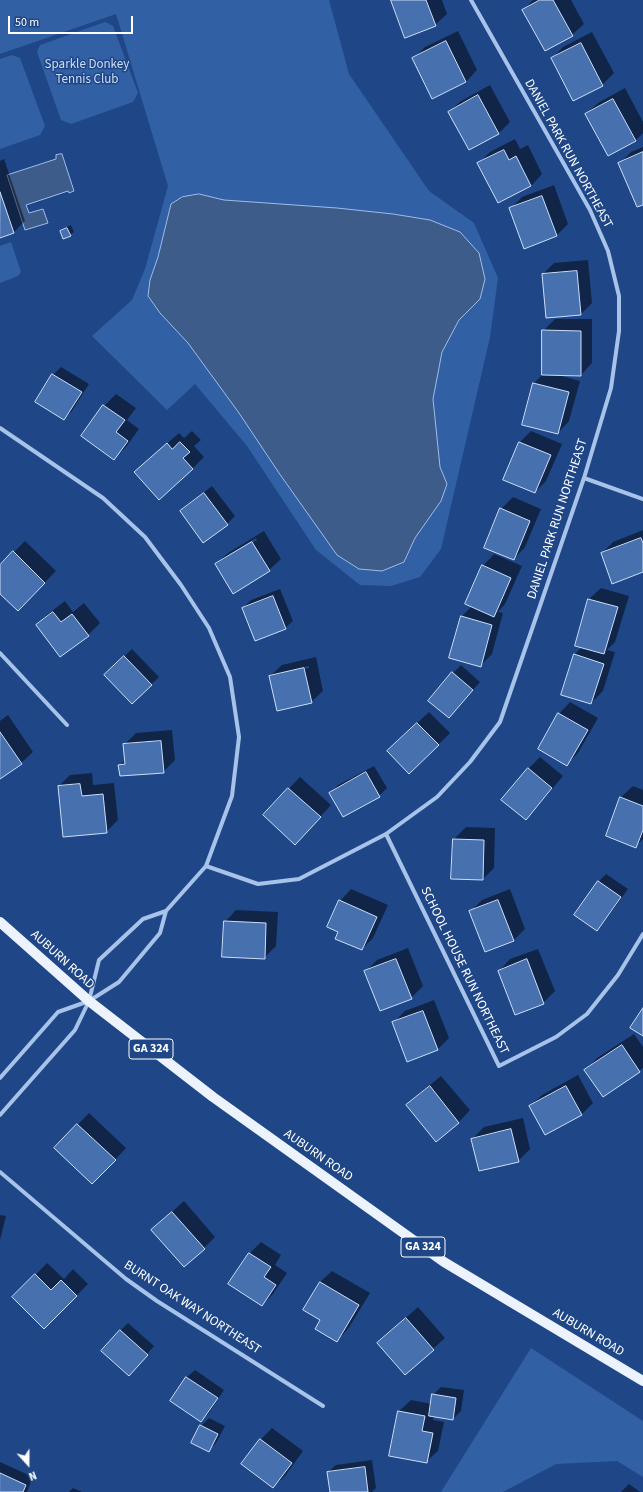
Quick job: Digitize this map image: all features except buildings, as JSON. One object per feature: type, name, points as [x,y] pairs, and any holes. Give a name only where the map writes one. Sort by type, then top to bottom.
[{"type":"main road","name":"AUBURN ROAD","points":[[0,922],[89,1001],[213,1097],[444,1262],[643,1381]]},
{"type":"street","name":"DANIEL PARK RUN NORTHEAST","points":[[206,866],[258,884],[299,879],[386,834],[437,797],[470,762],[500,722],[584,478],[611,388],[619,331],[619,296],[608,251],[590,210],[471,0]]},
{"type":"street","points":[[0,428],[103,498],[145,537],[181,585],[209,628],[230,678],[239,737],[232,796],[206,866],[166,911],[160,932],[119,982],[89,1001],[58,1012],[0,1078]]},
{"type":"street","points":[[584,478],[643,499]]},
{"type":"street","points":[[0,653],[67,725]]},
{"type":"street","name":"SCHOOL HOUSE RUN NORTHEAST","points":[[386,834],[499,1066],[556,1037],[587,1014],[618,975],[643,934]]},
{"type":"street","points":[[0,1115],[75,1030],[89,1001],[99,960],[143,919],[166,911]]},
{"type":"street","name":"BURNT OAK WAY NORTHEAST","points":[[0,1172],[126,1279],[323,1406]]},
{"type":"green space","points":[[0,0],[329,0],[349,74],[429,191],[474,223],[498,278],[490,337],[441,549],[420,577],[391,586],[360,585],[316,550],[247,446],[195,384],[167,410],[92,336],[132,300],[145,269],[168,186],[116,14],[0,54]]},
{"type":"green space","name":"Sparkle Donkey Tennis Club","points":[[105,22],[113,26],[138,93],[133,102],[71,124],[61,120],[37,52],[40,45]]},
{"type":"green space","name":"Sparkle Donkey Tennis Club","points":[[12,55],[20,58],[45,126],[40,135],[0,149],[0,59]]},
{"type":"green space","points":[[11,242],[21,272],[18,276],[0,283],[0,246]]},
{"type":"green space","points":[[531,1348],[643,1421],[643,1477],[617,1461],[556,1464],[503,1492],[441,1492]]},
{"type":"shaded area","points":[[62,154],[74,191],[69,193],[68,191],[26,205],[29,213],[43,209],[48,223],[25,230],[7,175],[56,159],[56,155]]},
{"type":"shaded area","points":[[199,194],[224,200],[337,208],[393,214],[430,220],[460,232],[479,253],[485,279],[480,299],[459,320],[442,352],[433,399],[440,467],[447,484],[441,501],[415,538],[404,562],[382,571],[359,569],[337,555],[239,413],[188,343],[160,313],[148,296],[150,280],[158,257],[171,204],[182,197]]}]
